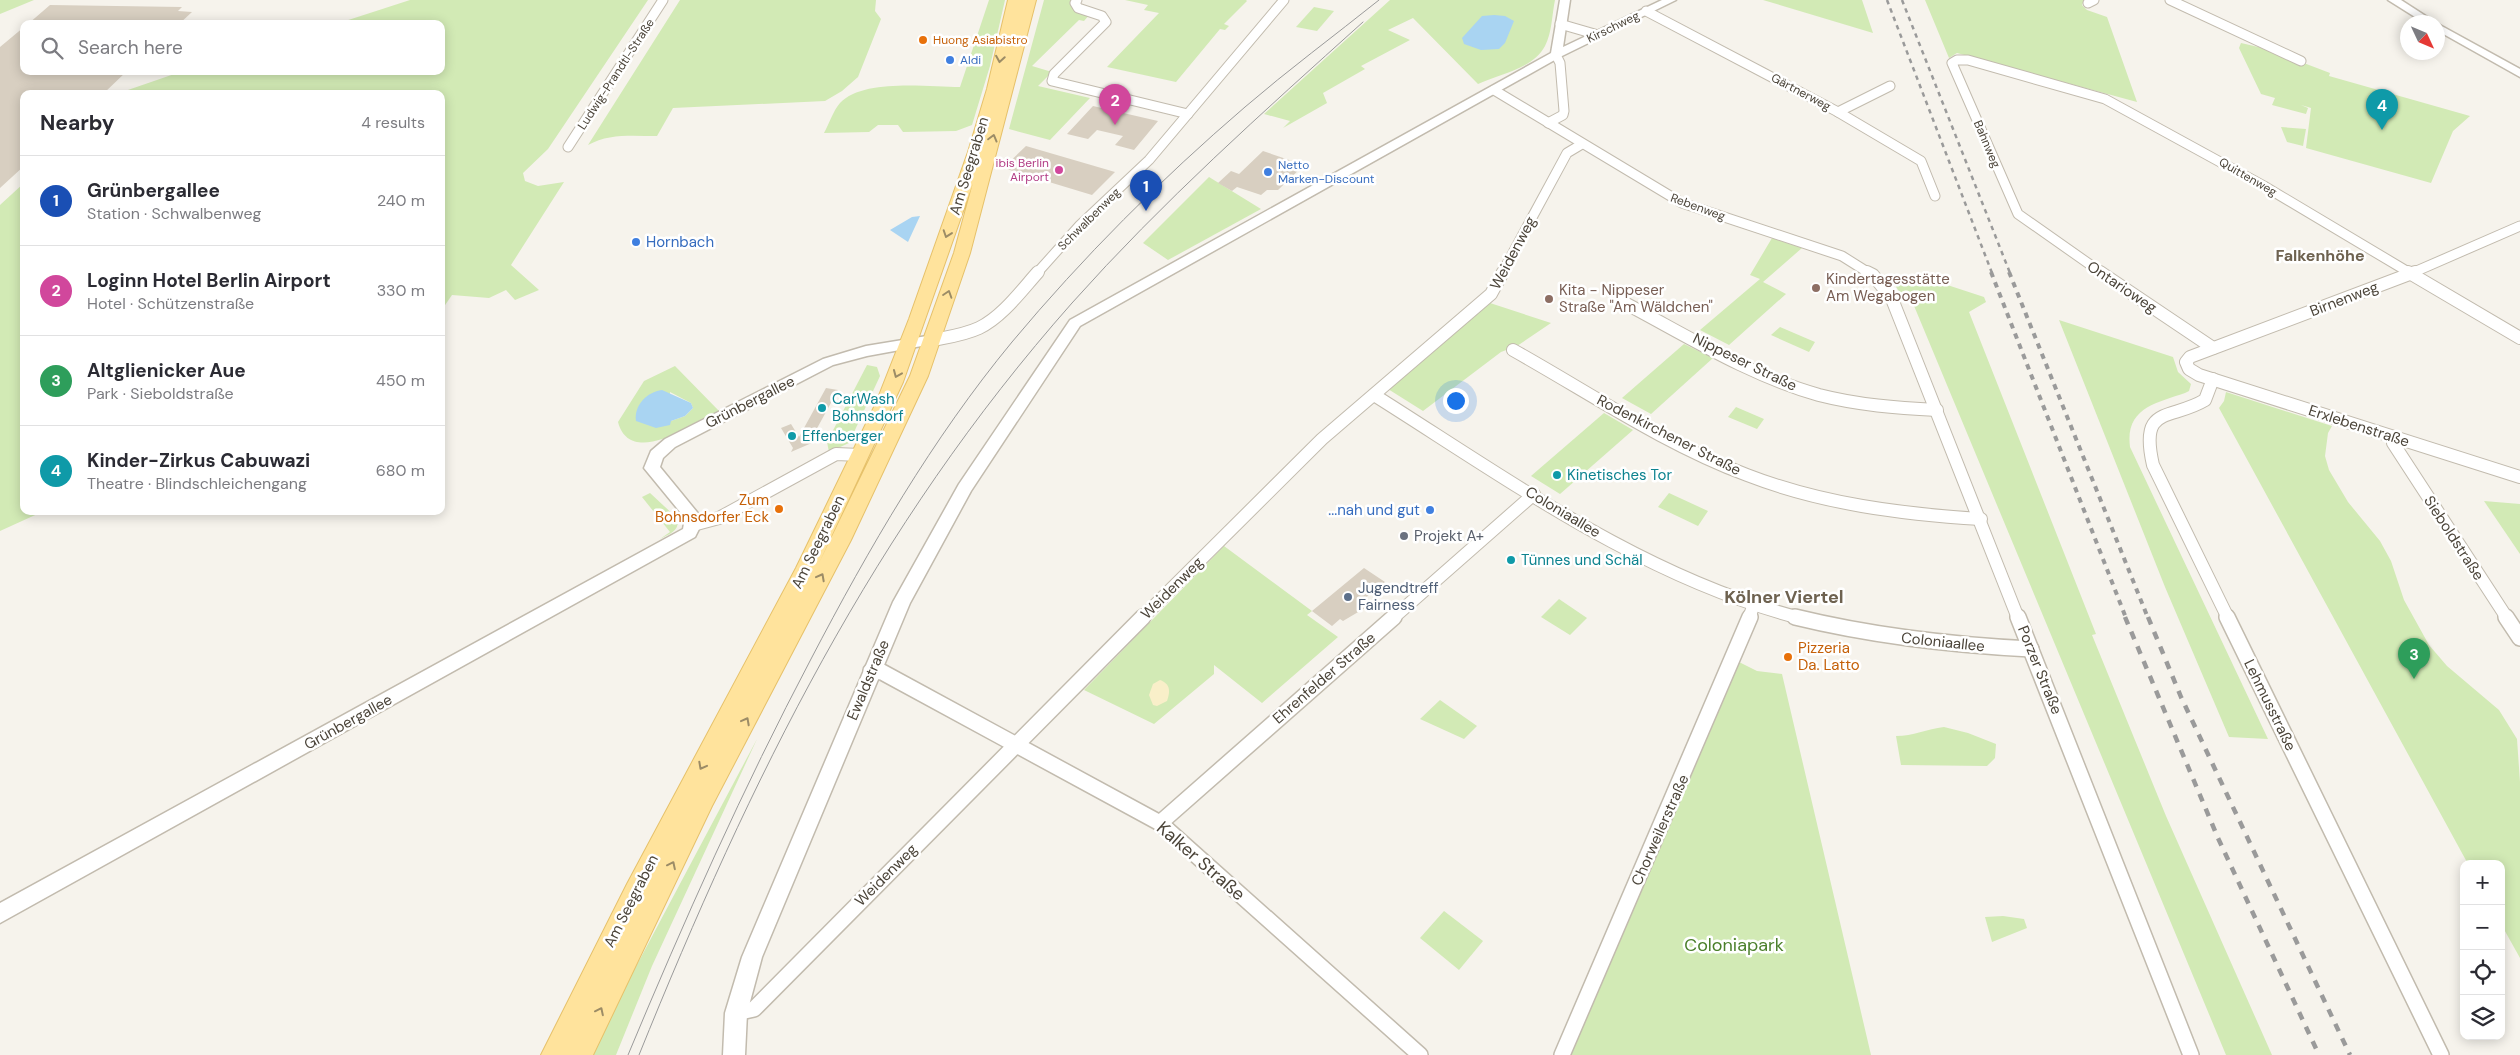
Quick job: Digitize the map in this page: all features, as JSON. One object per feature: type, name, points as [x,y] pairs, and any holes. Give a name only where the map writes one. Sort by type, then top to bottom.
[{"type":"main road","name":"Am Seegraben","points":[[554,1055],[665,834],[824,535],[854,454],[885,403],[908,345],[970,167],[999,67],[1015,0]]},
{"type":"main road","name":"Am Seegraben","points":[[579,1055],[704,799],[841,540],[917,381],[962,253],[1029,0]]},
{"type":"street","name":"Ludwig-Prandtl-Straße","points":[[568,147],[663,0]]},
{"type":"street","points":[[1077,0],[1075,3],[1078,8],[1102,16],[1106,22],[1054,74],[1052,81],[1188,114]]},
{"type":"street","name":"Schwalbenweg","points":[[933,340],[960,335],[980,328],[1006,307],[1080,225],[1149,160],[1284,0]]},
{"type":"street","points":[[1548,123],[1563,115],[1564,111],[1560,63],[1556,55],[1565,0]]},
{"type":"street","name":"Kirschweg","points":[[1494,90],[1556,55],[1671,0]]},
{"type":"street","points":[[2170,0],[2301,61]]},
{"type":"street","points":[[2393,0],[2418,15]]},
{"type":"street","name":"Gärtnerweg","points":[[1646,11],[1838,112],[1921,161],[1935,196]]},
{"type":"street","points":[[1560,24],[1598,35]]},
{"type":"street","points":[[2445,31],[2520,74]]},
{"type":"street","name":"Bahnweg","points":[[1957,60],[1952,63],[2018,214],[2031,225]]},
{"type":"street","name":"Quittenweg","points":[[1957,60],[1968,60],[2105,100],[2221,162],[2412,272],[2520,338]]},
{"type":"street","points":[[1838,112],[1890,86]]},
{"type":"street","name":"Rebenweg","points":[[1494,90],[1670,197],[1835,253],[1857,264],[1873,275],[1884,287]]},
{"type":"street","name":"Ewaldstraße","points":[[734,1055],[736,1013],[752,957],[871,671],[902,602],[956,504],[1067,333],[1086,315],[1494,90]]},
{"type":"street","name":"Weidenweg","points":[[736,1013],[754,1009],[1270,489],[1374,395],[1492,294],[1567,153],[1582,144]]},
{"type":"street","name":"Ontarioweg","points":[[2031,225],[2213,348]]},
{"type":"street","name":"Birnenweg","points":[[2206,377],[2189,369],[2186,362],[2190,357],[2412,272],[2520,226]]},
{"type":"street","name":"Porzer Straße","points":[[1884,287],[1892,299],[1981,519],[2030,649],[2191,1055]]},
{"type":"street","name":"Nippeser Straße","points":[[1619,300],[1772,378],[1803,390],[1873,407],[1937,410]]},
{"type":"street","name":"Grünbergallee","points":[[0,914],[689,533],[693,525],[692,517],[652,468],[652,461],[661,449],[828,362],[866,352],[933,340]]},
{"type":"street","name":"Rodenkirchener Straße","points":[[1513,350],[1707,458],[1754,478],[1801,493],[1864,508],[1920,516],[1981,519]]},
{"type":"street","name":"Erxlebenstraße","points":[[2206,377],[2520,477]]},
{"type":"street","name":"Lehmusstraße","points":[[2206,377],[2207,398],[2199,403],[2171,411],[2160,417],[2150,430],[2148,445],[2153,465],[2441,1055]]},
{"type":"street","name":"Coloniaallee","points":[[1374,395],[1635,554],[1711,588],[1754,604],[1830,625],[1892,637],[1960,645],[2030,649]]},
{"type":"street","name":"Sieboldstraße","points":[[2392,437],[2393,443],[2520,638]]},
{"type":"street","name":"Grünbergallee","points":[[693,525],[719,518],[836,454],[854,454]]},
{"type":"street","name":"Ehrenfelder Straße","points":[[1160,823],[1534,494]]},
{"type":"street","name":"Chorweilerstraße","points":[[1562,1055],[1742,639],[1754,604]]},
{"type":"street","name":"Kalker Straße","points":[[871,671],[882,672],[1015,746],[1160,823],[1420,1055]]},
{"type":"green space","points":[[0,0],[34,0],[0,14]]},
{"type":"green space","points":[[410,0],[648,0],[548,149],[523,173],[525,181],[538,186],[564,182],[511,265],[539,290],[515,300],[506,290],[489,298],[452,295],[445,305],[445,90],[128,90],[171,75],[445,75],[445,20],[348,20]]},
{"type":"green space","points":[[680,0],[876,0],[875,11],[881,19],[858,77],[842,91],[825,101],[673,108],[657,136],[613,137],[588,145]]},
{"type":"green space","points":[[989,0],[1005,0],[990,66],[972,125],[956,131],[903,132],[898,125],[878,125],[869,132],[824,133],[840,103],[850,95],[864,90],[914,85],[960,87]]},
{"type":"green space","points":[[1044,0],[1071,0],[1072,7],[1090,14],[1084,21],[1079,20],[1032,66],[1052,72],[1038,86],[1090,98],[1050,140],[1009,129]]},
{"type":"green space","points":[[1125,0],[1247,1],[1224,24],[1229,26],[1225,30],[1220,29],[1176,82],[1107,67],[1159,13],[1144,10],[1148,5]]},
{"type":"green space","points":[[1390,0],[1555,0],[1547,41],[1540,54],[1524,65],[1505,74],[1478,84],[1413,18],[1388,30],[1410,40],[1361,66],[1365,69],[1323,93],[1327,103],[1283,128],[1290,121],[1264,114]]},
{"type":"green space","points":[[1763,0],[1862,0],[1873,33]]},
{"type":"green space","points":[[1925,0],[2084,0],[2082,5],[2087,10],[2107,17],[2137,102],[1957,53],[1949,58]]},
{"type":"green space","points":[[1314,7],[1334,11],[1317,31],[1296,27]]},
{"type":"green space","points":[[2241,43],[2267,49],[2330,73],[2329,76],[2470,116],[2453,131],[2431,183],[2306,148],[2311,108],[2301,105],[2308,108],[2306,114],[2272,105],[2275,98],[2261,94],[2239,48]]},
{"type":"green space","points":[[2281,127],[2306,129],[2303,146],[2287,142]]},
{"type":"green space","points":[[1209,177],[1261,209],[1168,260],[1143,243]]},
{"type":"green space","points":[[20,187],[20,515],[35,515],[0,531],[0,205]]},
{"type":"green space","points":[[1772,238],[1802,248],[1763,282],[1786,294],[1729,345],[1700,330],[1760,279],[1750,275]]},
{"type":"green space","points":[[1929,279],[1984,297],[1986,302],[1969,312],[2096,634],[2092,635],[2166,816],[2272,1055],[2226,1055],[1912,301],[1903,298],[1893,282],[1920,286],[1927,283]]},
{"type":"green space","points":[[1490,303],[1551,323],[1517,346],[1501,352],[1423,411],[1388,389]]},
{"type":"green space","points":[[2059,320],[2173,357],[2178,372],[2191,384],[2189,391],[2154,404],[2138,415],[2132,424],[2130,447],[2268,739],[2229,737],[2165,587]]},
{"type":"green space","points":[[1780,327],[1815,342],[1809,352],[1771,335]]},
{"type":"green space","points":[[1684,344],[1713,358],[1651,414],[1622,398]]},
{"type":"green space","points":[[867,365],[877,367],[880,376],[849,443],[829,452],[827,442]]},
{"type":"green space","points":[[675,366],[719,411],[664,439],[635,442],[625,435],[618,422],[644,381]],"holes":[[[670,392],[691,403],[693,408],[685,416],[671,421]]]},
{"type":"green space","points":[[2226,392],[2332,426],[2328,433],[2325,456],[2329,470],[2348,502],[2380,541],[2391,561],[2404,600],[2429,645],[2447,666],[2499,710],[2517,739],[2520,782],[2520,958],[2505,931],[2505,860],[2466,860],[2219,408],[2224,401]]},
{"type":"green space","points":[[1736,407],[1764,419],[1757,429],[1728,417]]},
{"type":"green space","points":[[1604,413],[1633,430],[1560,494],[1531,476]]},
{"type":"green space","points":[[650,493],[678,519],[675,529],[660,539],[670,532],[642,497]]},
{"type":"green space","points":[[1669,493],[1708,511],[1698,526],[1658,507]]},
{"type":"green space","points":[[2484,501],[2520,504],[2520,554]]},
{"type":"green space","points":[[1224,546],[1312,611],[1307,615],[1338,637],[1262,703],[1214,665],[1214,674],[1154,724],[1084,690]]},
{"type":"green space","points":[[1559,599],[1587,618],[1570,635],[1541,617]]},
{"type":"green space","name":"Coloniapark","points":[[1739,662],[1757,671],[1782,674],[1871,1055],[1568,1055]]},
{"type":"green space","points":[[1440,700],[1477,726],[1464,739],[1420,719]]},
{"type":"green space","points":[[1944,727],[1968,733],[1996,744],[1995,758],[1987,766],[1901,765],[1896,736]]},
{"type":"green space","points":[[757,739],[652,966],[616,1055],[589,1055]]},
{"type":"green space","points":[[1444,911],[1483,941],[1459,970],[1420,938]]},
{"type":"green space","points":[[2003,916],[2024,919],[2027,928],[1992,942],[1985,917]]},
{"type":"sand","points":[[1160,680],[1168,686],[1169,694],[1167,701],[1157,706],[1153,705],[1149,695],[1153,684]]},
{"type":"water","points":[[1482,16],[1505,16],[1514,21],[1505,43],[1499,49],[1481,50],[1464,44],[1462,38]]},
{"type":"water","points":[[920,216],[908,242],[890,230],[912,217]]},
{"type":"water","points":[[662,390],[691,403],[693,408],[685,416],[671,421],[670,425],[656,428],[636,421],[637,410],[643,400],[651,393]]},
{"type":"building","points":[[50,5],[182,7],[178,11],[192,12],[183,20],[33,20]]},
{"type":"building","points":[[20,30],[20,75],[123,75],[107,90],[20,90],[20,170],[0,188],[0,47]]},
{"type":"building","points":[[1093,106],[1158,121],[1134,150],[1115,145],[1123,136],[1097,130],[1088,139],[1067,134]]},
{"type":"building","name":"ibis Berlin Airport","points":[[1026,146],[1115,172],[1092,195],[1003,168]]},
{"type":"building","name":"Netto Marken-Discount","points":[[1263,151],[1304,165],[1278,190],[1267,190],[1261,195],[1237,187],[1232,191],[1218,183],[1231,171],[1239,174]]},
{"type":"building","points":[[826,388],[838,390],[815,432],[821,439],[791,452],[793,448],[781,428],[791,424],[799,437]]},
{"type":"building","name":"Jugendtreff Fairness","points":[[1364,568],[1385,582],[1359,603],[1365,608],[1343,621],[1340,619],[1332,626],[1312,611]]},
{"type":"tram line","points":[[628,1055],[715,855],[786,708],[833,617],[879,535],[955,417],[1039,310],[1095,249],[1153,191],[1261,93],[1379,0]]},
{"type":"tram line","points":[[639,1055],[726,852],[773,755],[823,659],[877,567],[936,476],[1001,389],[1072,303],[1106,266],[1177,193],[1363,22]]},
{"type":"railway","points":[[1887,0],[1992,273]]},
{"type":"railway","points":[[1902,0],[2010,273]]},
{"type":"railway","points":[[1991,272],[2126,618]]},
{"type":"railway","points":[[2009,272],[2148,618]]},
{"type":"railway","points":[[2125,617],[2218,838],[2319,1055]]},
{"type":"railway","points":[[2148,617],[2181,697],[2350,1055]]},
{"type":"place","name":"Huong Asiabistro","points":[[923,40]]},
{"type":"place","name":"Aldi","points":[[950,60]]},
{"type":"place","name":"Loginn Hotel Berlin Airport","points":[[1115,125]]},
{"type":"place","name":"Kinder-Zirkus Cabuwazi","points":[[2382,130]]},
{"type":"place","name":"ibis Berlin Airport","points":[[1059,170]]},
{"type":"place","name":"Netto Marken-Discount","points":[[1268,172]]},
{"type":"place","name":"Grünbergallee","points":[[1146,211]]},
{"type":"place","name":"Hornbach","points":[[636,242]]},
{"type":"place","name":"Kindertagesstätte Am Wegabogen","points":[[1816,288]]},
{"type":"place","name":"Kita - Nippeser Straße \"Am Wäldchen\"","points":[[1549,299]]},
{"type":"place","name":"CarWash Bohnsdorf","points":[[822,408]]},
{"type":"place","name":"Effenberger","points":[[792,436]]},
{"type":"place","name":"Kinetisches Tor","points":[[1557,475]]},
{"type":"place","name":"Zum Bohnsdorfer Eck","points":[[779,509]]},
{"type":"place","name":"...nah und gut","points":[[1430,510]]},
{"type":"place","name":"Projekt A+","points":[[1404,536]]},
{"type":"place","name":"Tünnes und Schäl","points":[[1511,560]]},
{"type":"place","name":"Jugendtreff Fairness","points":[[1348,597]]},
{"type":"place","name":"Pizzeria Da. Latto","points":[[1788,657]]},
{"type":"place","name":"Altglienicker Aue","points":[[2414,679]]},
{"type":"district","name":"Falkenhöhe","points":[[2320,255]]},
{"type":"district","name":"Kölner Viertel","points":[[1784,597]]}]
